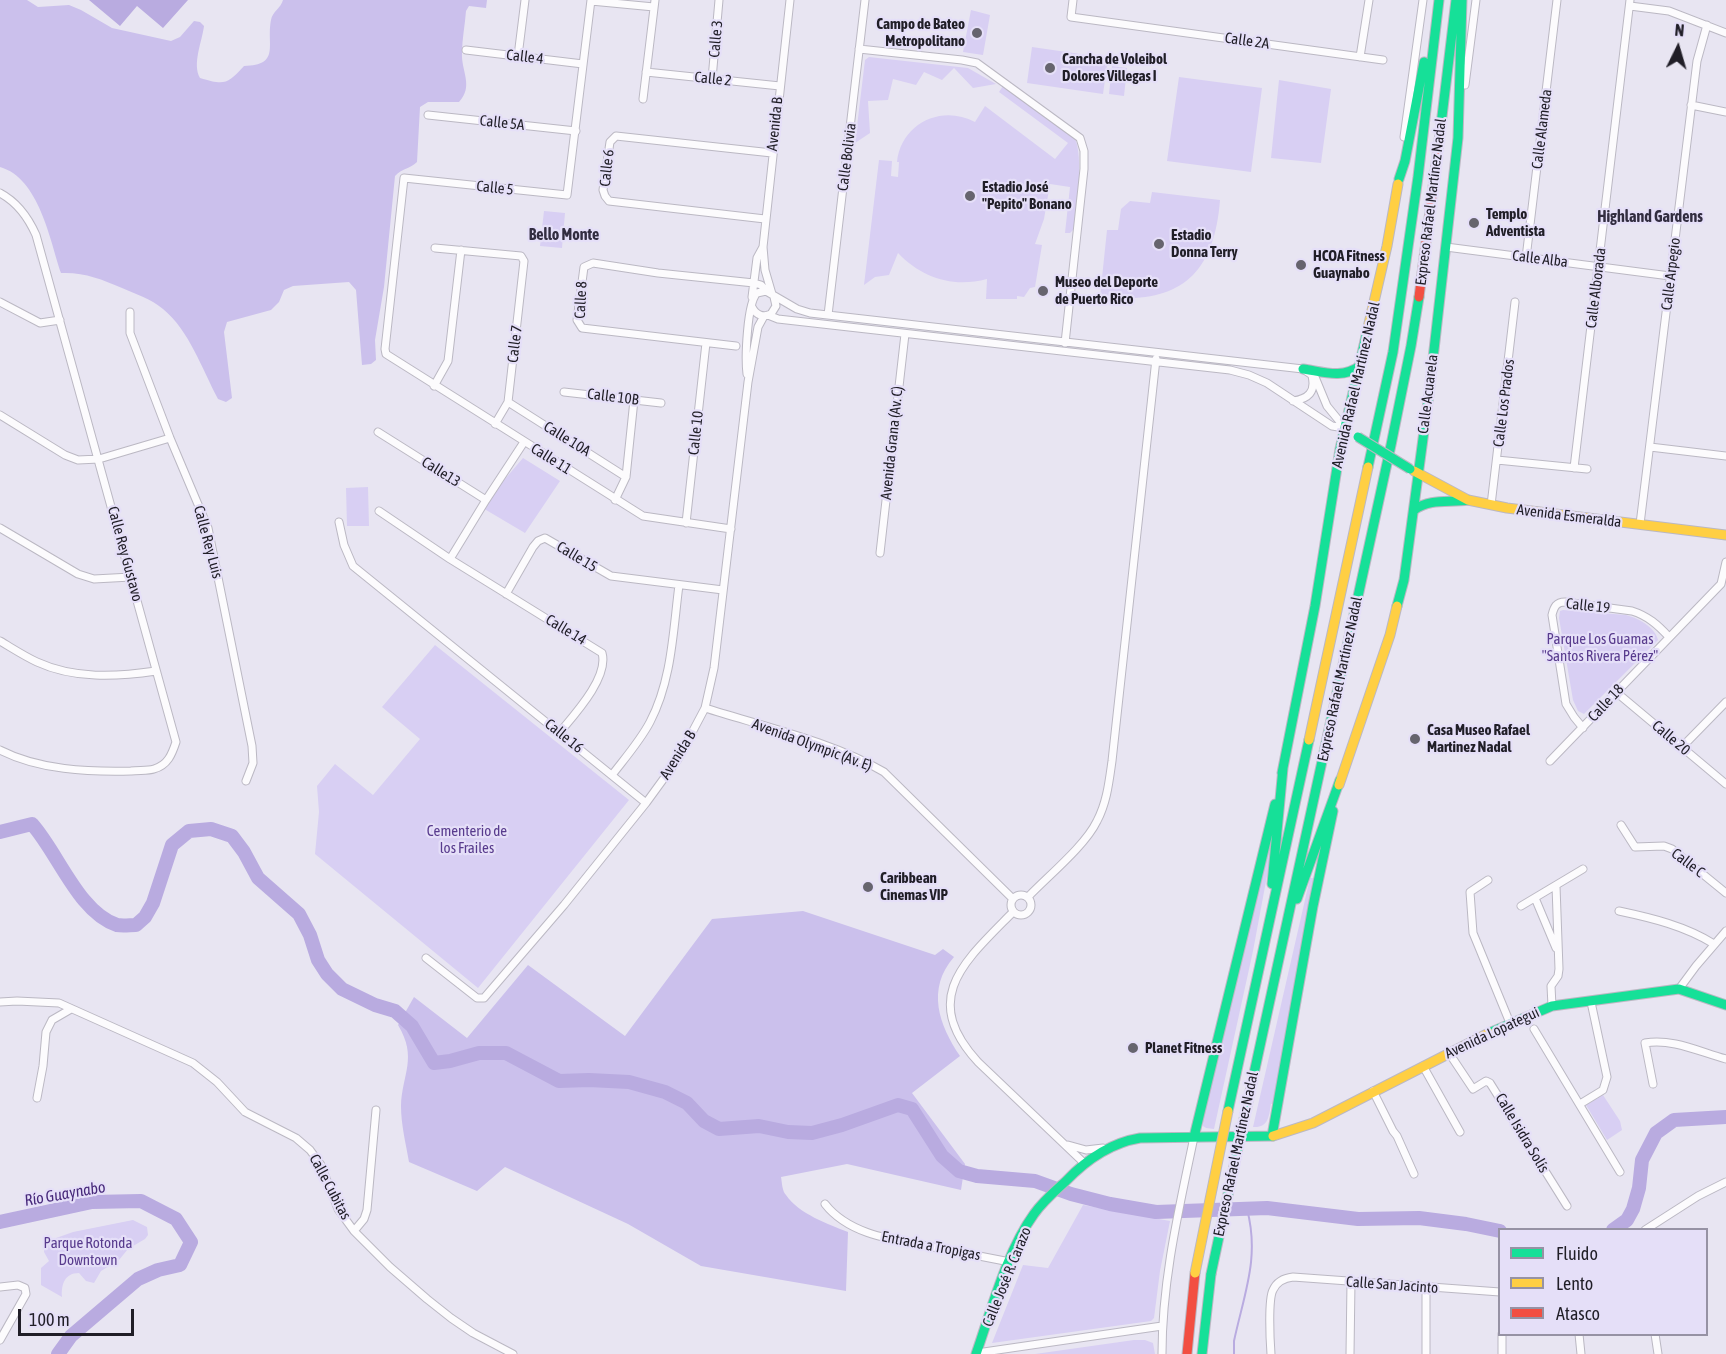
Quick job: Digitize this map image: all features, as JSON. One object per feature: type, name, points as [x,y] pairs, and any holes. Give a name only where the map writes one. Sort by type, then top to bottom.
[{"type":"main road","name":"Expreso Rafael Martínez Nadal","points":[[1186,1354],[1195,1273],[1228,1111],[1393,352],[1416,199],[1439,0]]},
{"type":"main road","name":"Expreso Rafael Martínez Nadal","points":[[1202,1354],[1211,1274],[1411,346],[1456,0]]},
{"type":"main road","points":[[1458,138],[1462,0]]},
{"type":"main road","points":[[1398,181],[1405,161],[1424,60],[1435,30]]},
{"type":"main road","name":"Calle Acuarela","points":[[1340,780],[1390,635],[1404,580],[1414,510],[1414,471],[1446,248],[1458,138]]},
{"type":"main road","name":"Avenida Rafael Martínez Nadal","points":[[1283,768],[1315,606],[1345,428],[1387,246],[1398,181]]},
{"type":"main road","points":[[1307,372],[1342,374],[1350,373],[1360,366]]},
{"type":"main road","name":"Avenida Esmeralda","points":[[1345,428],[1414,471],[1468,500],[1491,505],[1726,535]]},
{"type":"main road","points":[[1414,510],[1426,501],[1456,503],[1468,500]]},
{"type":"main road","points":[[1272,912],[1272,873],[1283,768]]},
{"type":"main road","points":[[1194,1137],[1283,768]]},
{"type":"main road","points":[[1288,916],[1304,884],[1328,809],[1340,780]]},
{"type":"main road","points":[[1272,1136],[1313,906],[1340,780]]},
{"type":"main road","name":"Avenida Lopategui","points":[[1272,1136],[1310,1125],[1510,1023],[1552,1006],[1679,989],[1726,1005]]},
{"type":"main road","name":"Calle José R. Carazo","points":[[976,1354],[1029,1220],[1084,1163],[1103,1148],[1122,1141],[1140,1138],[1272,1136]]},
{"type":"street","points":[[518,56],[525,0]]},
{"type":"street","points":[[591,0],[655,4],[643,99]]},
{"type":"street","name":"Calle 5","points":[[386,354],[404,178],[567,195],[591,0]]},
{"type":"street","name":"Calle 3","points":[[712,79],[719,0]]},
{"type":"street","name":"Avenida B","points":[[771,294],[765,270],[763,247],[790,0]]},
{"type":"street","name":"Calle Bolivia","points":[[828,315],[865,0]]},
{"type":"street","name":"Calle 2A","points":[[1073,0],[1071,17],[1383,60]]},
{"type":"street","points":[[1360,57],[1368,0]]},
{"type":"street","name":"Avenida Rafael Martínez Nadal","points":[[1398,181],[1423,0]]},
{"type":"street","name":"Calle Acuarela","points":[[1458,138],[1476,0]]},
{"type":"street","name":"Calle Alameda","points":[[1526,258],[1557,0]]},
{"type":"street","points":[[1630,3],[1669,11],[1726,33]]},
{"type":"street","name":"Calle Alborada","points":[[1574,468],[1630,3]]},
{"type":"street","name":"Calle Arpegio","points":[[1640,524],[1691,105],[1697,61],[1707,25]]},
{"type":"street","points":[[859,49],[977,63],[1080,138],[1084,151],[1084,169],[1065,343]]},
{"type":"street","name":"Calle 4","points":[[466,50],[583,64]]},
{"type":"street","name":"Calle 2","points":[[646,72],[780,86]]},
{"type":"street","points":[[1691,105],[1726,112]]},
{"type":"street","name":"Calle 5A","points":[[428,115],[576,131]]},
{"type":"street","name":"Calle 6","points":[[765,219],[609,201],[603,190],[610,142],[616,136],[772,153]]},
{"type":"street","name":"Calle Rey Gustavo","points":[[0,193],[18,206],[31,224],[39,245],[176,742],[168,760],[153,770],[62,768],[38,763],[0,750]]},
{"type":"street","name":"Avenida B","points":[[752,298],[757,258],[763,247]]},
{"type":"street","points":[[434,386],[448,361],[461,250],[435,248]]},
{"type":"street","name":"Calle Alba","points":[[1446,248],[1670,276]]},
{"type":"street","name":"Calle 7","points":[[461,250],[521,256],[524,261],[508,402],[495,424]]},
{"type":"street","name":"Calle 8","points":[[736,346],[582,327],[577,320],[584,267],[593,263],[754,283],[805,312],[1307,372]]},
{"type":"street","points":[[766,316],[773,312],[776,306],[771,294],[760,292],[752,298],[752,307],[758,315],[778,319],[1230,370],[1267,383],[1332,426],[1345,428]]},
{"type":"street","points":[[0,302],[32,321],[40,323],[60,320]]},
{"type":"street","name":"Calle Los Prados","points":[[1491,505],[1515,302]]},
{"type":"street","name":"Avenida B","points":[[748,382],[745,356],[752,307]]},
{"type":"street","name":"Calle Rey Luis","points":[[130,312],[130,333],[170,438],[208,528],[252,746],[253,763],[246,782]]},
{"type":"street","name":"Avenida B","points":[[426,958],[477,998],[484,998],[646,803],[678,759],[705,708],[714,668],[748,382],[758,327],[766,316]]},
{"type":"street","name":"Avenida Grana (Av. C)","points":[[880,553],[905,334]]},
{"type":"street","name":"Calle 10","points":[[686,523],[706,343]]},
{"type":"street","points":[[1028,897],[1084,840],[1097,822],[1106,799],[1156,353]]},
{"type":"street","name":"Calle 11","points":[[386,354],[643,516],[731,529]]},
{"type":"street","points":[[1293,401],[1304,399],[1310,394],[1313,384],[1307,372]]},
{"type":"street","points":[[1307,372],[1317,381],[1327,406],[1345,428]]},
{"type":"street","name":"Calle 10B","points":[[564,392],[661,403]]},
{"type":"street","points":[[615,500],[626,477],[634,400]]},
{"type":"street","name":"Calle 10A","points":[[508,402],[626,477]]},
{"type":"street","points":[[0,415],[71,458],[99,459],[170,438]]},
{"type":"street","name":"Calle13","points":[[378,432],[486,500]]},
{"type":"street","points":[[450,559],[524,442]]},
{"type":"street","points":[[1650,447],[1726,456]]},
{"type":"street","points":[[1497,460],[1587,470]]},
{"type":"street","name":"Calle 14","points":[[379,511],[450,559],[602,653],[602,666],[591,692],[560,732]]},
{"type":"street","name":"Calle 16","points":[[339,522],[346,552],[353,566],[646,803]]},
{"type":"street","points":[[0,528],[78,574],[94,579],[131,577]]},
{"type":"street","name":"Calle 15","points":[[506,594],[533,547],[545,538],[604,573],[723,590]]},
{"type":"street","name":"Calle 18","points":[[1550,761],[1721,584],[1726,562]]},
{"type":"street","points":[[612,775],[650,722],[660,699],[669,663],[679,585]]},
{"type":"street","name":"Calle 19","points":[[1583,728],[1566,704],[1552,615],[1556,605],[1559,602],[1565,602],[1632,611],[1654,622],[1669,637]]},
{"type":"street","points":[[0,641],[37,662],[59,670],[114,676],[156,671]]},
{"type":"street","name":"Calle 20","points":[[1616,692],[1726,784]]},
{"type":"street","points":[[1683,747],[1726,702]]},
{"type":"street","name":"Avenida Olympic (Av. E)","points":[[705,708],[865,760],[884,772],[1013,899]]},
{"type":"street","name":"Calle C","points":[[1621,825],[1635,847],[1664,846],[1672,849],[1726,893]]},
{"type":"street","points":[[1521,906],[1583,869]]},
{"type":"street","points":[[1488,880],[1470,892],[1473,933],[1510,1023]]},
{"type":"street","points":[[1552,1006],[1550,991],[1558,976],[1559,954],[1556,886]]},
{"type":"street","points":[[1020,895],[1028,897],[1031,904],[1028,913],[1018,915],[1013,912],[1010,906],[1013,899],[1020,895]]},
{"type":"street","points":[[1535,898],[1559,954]]},
{"type":"street","points":[[1619,911],[1676,926],[1714,944]]},
{"type":"street","points":[[1013,912],[969,958],[955,980],[950,1006],[953,1023],[963,1043],[978,1062],[1084,1163]]},
{"type":"street","points":[[1679,989],[1726,931]]},
{"type":"street","name":"Calle Cubitas","points":[[0,1002],[59,1003],[193,1063],[217,1083],[244,1112],[296,1138],[310,1150],[321,1165],[338,1209],[354,1231],[427,1299],[473,1333],[513,1354]]},
{"type":"street","points":[[1580,1104],[1603,1090],[1607,1082],[1591,1002]]},
{"type":"street","points":[[37,1098],[44,1066],[46,1032],[52,1020],[71,1009]]},
{"type":"street","points":[[1534,1029],[1620,1172]]},
{"type":"street","points":[[1653,1084],[1645,1043],[1663,1041],[1726,1059]]},
{"type":"street","name":"Calle Isidra Solís","points":[[1449,1053],[1473,1089],[1486,1082],[1495,1089],[1567,1206]]},
{"type":"street","points":[[1423,1066],[1460,1132]]},
{"type":"street","points":[[1373,1091],[1414,1174]]},
{"type":"street","points":[[354,1231],[364,1219],[367,1210],[376,1110]]},
{"type":"street","points":[[1162,1354],[1162,1326],[1174,1230],[1194,1137]]},
{"type":"street","points":[[1065,1144],[1086,1150],[1103,1148]]},
{"type":"street","points":[[1648,1228],[1698,1196],[1726,1182]]},
{"type":"street","name":"Entrada a Tropigas","points":[[825,1204],[832,1213],[847,1224],[880,1237],[1011,1262]]},
{"type":"street","name":"Calle San Jacinto","points":[[1271,1354],[1272,1292],[1284,1278],[1498,1292]]},
{"type":"street","points":[[1350,1354],[1351,1282]]},
{"type":"street","points":[[0,1287],[18,1285],[25,1288],[26,1294],[0,1340]]},
{"type":"street","points":[[1426,1287],[1426,1354]]},
{"type":"street","points":[[976,1354],[1162,1326]]},
{"type":"street","points":[[1502,1336],[1502,1354]]},
{"type":"street","points":[[1579,1336],[1581,1354]]},
{"type":"street","points":[[1655,1336],[1658,1354]]},
{"type":"green space","name":"Campo de Bateo Metropolitano","points":[[971,10],[990,15],[983,55],[963,52]]},
{"type":"green space","points":[[1032,47],[1108,58],[1103,94],[1027,83]]},
{"type":"green space","points":[[869,57],[968,68],[996,84],[973,88],[954,68],[942,80],[924,72],[916,85],[893,79],[888,100],[868,101],[870,133],[855,143],[865,60]]},
{"type":"green space","points":[[1112,66],[1127,68],[1124,96],[1109,94]]},
{"type":"green space","points":[[1179,77],[1262,88],[1251,172],[1167,161]]},
{"type":"green space","points":[[1279,80],[1331,89],[1321,163],[1271,158]]},
{"type":"green space","name":"Estadio José \"Pepito\" Bonano","points":[[1003,86],[1075,139],[1079,157],[1077,210],[1073,230],[1070,233],[1065,233],[1070,187],[1050,184],[1044,219],[1035,244],[1042,245],[1035,287],[1030,288],[1024,297],[1017,296],[1017,299],[986,299],[987,279],[962,282],[939,279],[917,269],[898,253],[889,275],[875,277],[864,285],[879,160],[892,161],[891,176],[898,177],[899,162],[897,162],[900,149],[914,128],[925,121],[949,115],[975,122],[985,106],[1055,159],[1068,143],[999,92]]},
{"type":"green space","name":"Estadio Donna Terry","points":[[1152,192],[1220,200],[1210,249],[1200,267],[1187,281],[1170,290],[1150,296],[1100,297],[1107,230],[1118,230],[1121,209],[1130,201],[1150,203]]},
{"type":"green space","points":[[544,211],[565,213],[562,248],[540,246]]},
{"type":"green space","points":[[523,458],[560,481],[525,533],[481,507]]},
{"type":"green space","points":[[368,487],[369,526],[347,526],[346,488]]},
{"type":"green space","name":"Parque Los Guamas \"Santos Rivera Pérez\"","points":[[1560,611],[1631,616],[1650,627],[1658,640],[1584,714],[1578,711],[1573,700],[1559,618]]},
{"type":"green space","name":"Cementerio de los Frailes","points":[[435,645],[629,800],[478,988],[315,854],[319,812],[317,786],[335,764],[373,795],[420,739],[382,707]]},
{"type":"green space","points":[[1269,848],[1272,849],[1253,951],[1214,1129],[1206,1128],[1203,1126],[1201,1112]]},
{"type":"green space","points":[[1310,878],[1315,878],[1274,1104],[1271,1104],[1265,1124],[1253,1127]]},
{"type":"green space","points":[[1603,1095],[1620,1121],[1622,1130],[1607,1140],[1586,1105]]},
{"type":"green space","points":[[1083,1205],[1170,1221],[1154,1318],[1151,1321],[992,1343],[1023,1265],[1048,1268]]},
{"type":"green space","name":"Parque Rotonda Downtown","points":[[133,1220],[147,1227],[148,1235],[128,1249],[119,1260],[101,1271],[94,1283],[86,1281],[79,1273],[74,1273],[67,1277],[63,1284],[62,1297],[41,1285],[41,1268],[49,1261],[44,1252],[45,1242],[73,1232]]},
{"type":"green space","points":[[1134,1340],[1153,1343],[1155,1354],[1035,1354]]},
{"type":"shaded area","points":[[0,0],[27,0],[38,7],[69,5],[112,28],[171,41],[180,37],[194,21],[200,22],[204,26],[197,60],[200,78],[225,82],[244,66],[256,65],[267,58],[270,52],[272,17],[283,0],[487,0],[486,8],[469,6],[466,11],[462,60],[466,90],[463,96],[459,102],[428,102],[420,107],[417,162],[395,176],[384,287],[375,340],[376,360],[371,364],[362,365],[356,290],[349,282],[293,286],[284,290],[279,302],[271,310],[227,322],[224,332],[232,398],[226,402],[218,399],[188,339],[163,309],[154,302],[100,279],[61,273],[47,228],[34,197],[13,173],[0,167]]},
{"type":"shaded area","points":[[89,0],[188,0],[163,28],[137,6],[120,26]]},
{"type":"shaded area","points":[[803,911],[935,955],[943,949],[954,957],[945,969],[938,994],[941,1019],[960,1056],[912,1093],[965,1164],[961,1190],[847,1164],[781,1177],[785,1193],[798,1208],[814,1218],[848,1232],[846,1291],[701,1266],[628,1224],[505,1167],[477,1191],[409,1162],[401,1106],[408,1057],[404,1037],[398,1025],[414,997],[467,1038],[528,965],[625,1036],[712,919]]},
{"type":"waterway","points":[[0,832],[32,824],[80,895],[91,908],[117,925],[136,925],[145,917],[153,903],[172,845],[189,831],[211,829],[232,836],[258,878],[299,914],[310,935],[318,960],[327,974],[342,989],[375,1005],[395,1011],[412,1026],[434,1063],[479,1053],[506,1053],[559,1081],[629,1082],[665,1092],[687,1103],[704,1121],[719,1129],[759,1126],[788,1132],[812,1133],[898,1105],[912,1109],[942,1156],[959,1171],[977,1176],[1035,1181],[1071,1194],[1110,1204],[1156,1212],[1267,1208],[1358,1219],[1419,1218],[1498,1231]]},
{"type":"waterway","points":[[1616,1228],[1627,1220],[1633,1209],[1639,1188],[1642,1160],[1656,1133],[1674,1120],[1726,1117]]},
{"type":"waterway","name":"Río Guaynabo","points":[[0,1222],[92,1202],[141,1201],[176,1219],[191,1242],[180,1265],[158,1270],[138,1279],[71,1336],[58,1354]]},
{"type":"waterway","points":[[1234,1354],[1234,1341],[1251,1260],[1251,1227],[1247,1209]]},
{"type":"traffic: fast","points":[[1368,467],[1393,352],[1418,177],[1439,0]]},
{"type":"traffic: fast","points":[[1440,133],[1456,0]]},
{"type":"traffic: fast","points":[[1458,138],[1462,0]]},
{"type":"traffic: fast","points":[[1399,179],[1405,161],[1424,62]]},
{"type":"traffic: fast","points":[[1397,606],[1404,580],[1429,394],[1458,138]]},
{"type":"traffic: fast","points":[[1246,1110],[1391,445],[1419,297]]},
{"type":"traffic: fast","points":[[1282,773],[1315,606],[1340,449],[1367,332]]},
{"type":"traffic: fast","points":[[1303,369],[1340,373],[1360,366]]},
{"type":"traffic: fast","points":[[1358,437],[1410,469]]},
{"type":"traffic: fast","points":[[1414,510],[1434,502],[1468,500]]},
{"type":"traffic: fast","points":[[1228,1111],[1309,740]]},
{"type":"traffic: fast","points":[[1272,884],[1283,768]]},
{"type":"traffic: fast","points":[[1297,899],[1340,780]]},
{"type":"traffic: fast","points":[[1194,1137],[1275,804]]},
{"type":"traffic: fast","points":[[1272,1136],[1313,906],[1333,811]]},
{"type":"traffic: fast","points":[[1489,1033],[1552,1006],[1679,989],[1726,1005]]},
{"type":"traffic: fast","points":[[1211,1274],[1246,1110]]},
{"type":"traffic: fast","points":[[976,1354],[1000,1282],[1024,1229],[1045,1200],[1091,1159],[1109,1148],[1140,1138],[1273,1136]]},
{"type":"traffic: fast","points":[[1202,1354],[1211,1274]]},
{"type":"traffic: slow","points":[[1367,332],[1387,246],[1398,184]]},
{"type":"traffic: slow","points":[[1309,740],[1368,467]]},
{"type":"traffic: slow","points":[[1414,471],[1468,500],[1507,508],[1726,535]]},
{"type":"traffic: slow","points":[[1339,785],[1390,635],[1397,606]]},
{"type":"traffic: slow","points":[[1273,1136],[1313,1123],[1489,1033]]},
{"type":"traffic: slow","points":[[1195,1273],[1228,1111]]},
{"type":"traffic: jam","points":[[1419,297],[1440,133]]},
{"type":"traffic: jam","points":[[1187,1354],[1195,1273]]},
{"type":"place","name":"Campo de Bateo Metropolitano","points":[[977,33]]},
{"type":"place","name":"Cancha de Voleibol Dolores Villegas I","points":[[1050,68]]},
{"type":"place","name":"Estadio José \"Pepito\" Bonano","points":[[970,196]]},
{"type":"place","name":"Templo Adventista","points":[[1474,223]]},
{"type":"place","name":"Estadio Donna Terry","points":[[1159,244]]},
{"type":"place","name":"HCOA Fitness Guaynabo","points":[[1301,265]]},
{"type":"place","name":"Museo del Deporte de Puerto Rico","points":[[1043,291]]},
{"type":"place","name":"Casa Museo Rafael Martinez Nadal","points":[[1415,739]]},
{"type":"place","name":"Caribbean Cinemas VIP","points":[[868,887]]},
{"type":"place","name":"Planet Fitness","points":[[1133,1048]]},
{"type":"district","name":"Highland Gardens","points":[[1650,217]]},
{"type":"district","name":"Bello Monte","points":[[564,235]]}]
